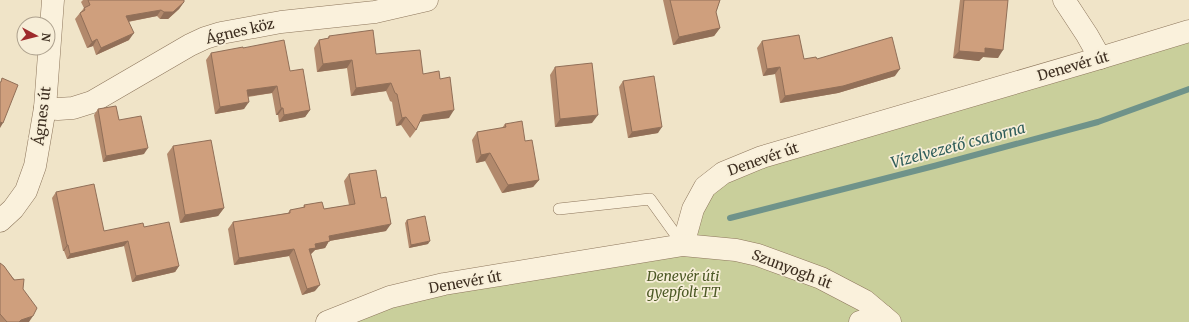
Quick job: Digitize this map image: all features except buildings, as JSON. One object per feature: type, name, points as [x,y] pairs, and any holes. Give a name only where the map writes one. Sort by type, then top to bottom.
[{"type":"street","name":"Ágnes út","points":[[0,221],[13,210],[26,191],[35,166],[45,108],[53,0]]},
{"type":"street","name":"Ágnes köz","points":[[45,108],[73,108],[92,102],[190,45],[221,33],[281,22],[375,12],[427,0]]},
{"type":"street","points":[[1064,0],[1100,58]]},
{"type":"street","name":"Denevér út","points":[[326,322],[390,297],[444,284],[683,245],[693,209],[705,187],[723,173],[762,157],[1189,32]]},
{"type":"street","name":"Szunyogh út","points":[[683,245],[736,250],[758,255],[821,278],[865,301],[886,319]]},
{"type":"street","points":[[860,322],[886,319]]},
{"type":"lane","points":[[558,209],[650,199],[683,245]]},
{"type":"green space","name":"Denevér úti gyepfolt TT","points":[[1189,31],[1189,322],[327,322],[390,297],[682,245],[723,173]]},
{"type":"waterway","name":"Vízelvezető csatorna","points":[[730,218],[1098,122],[1189,89]]}]
